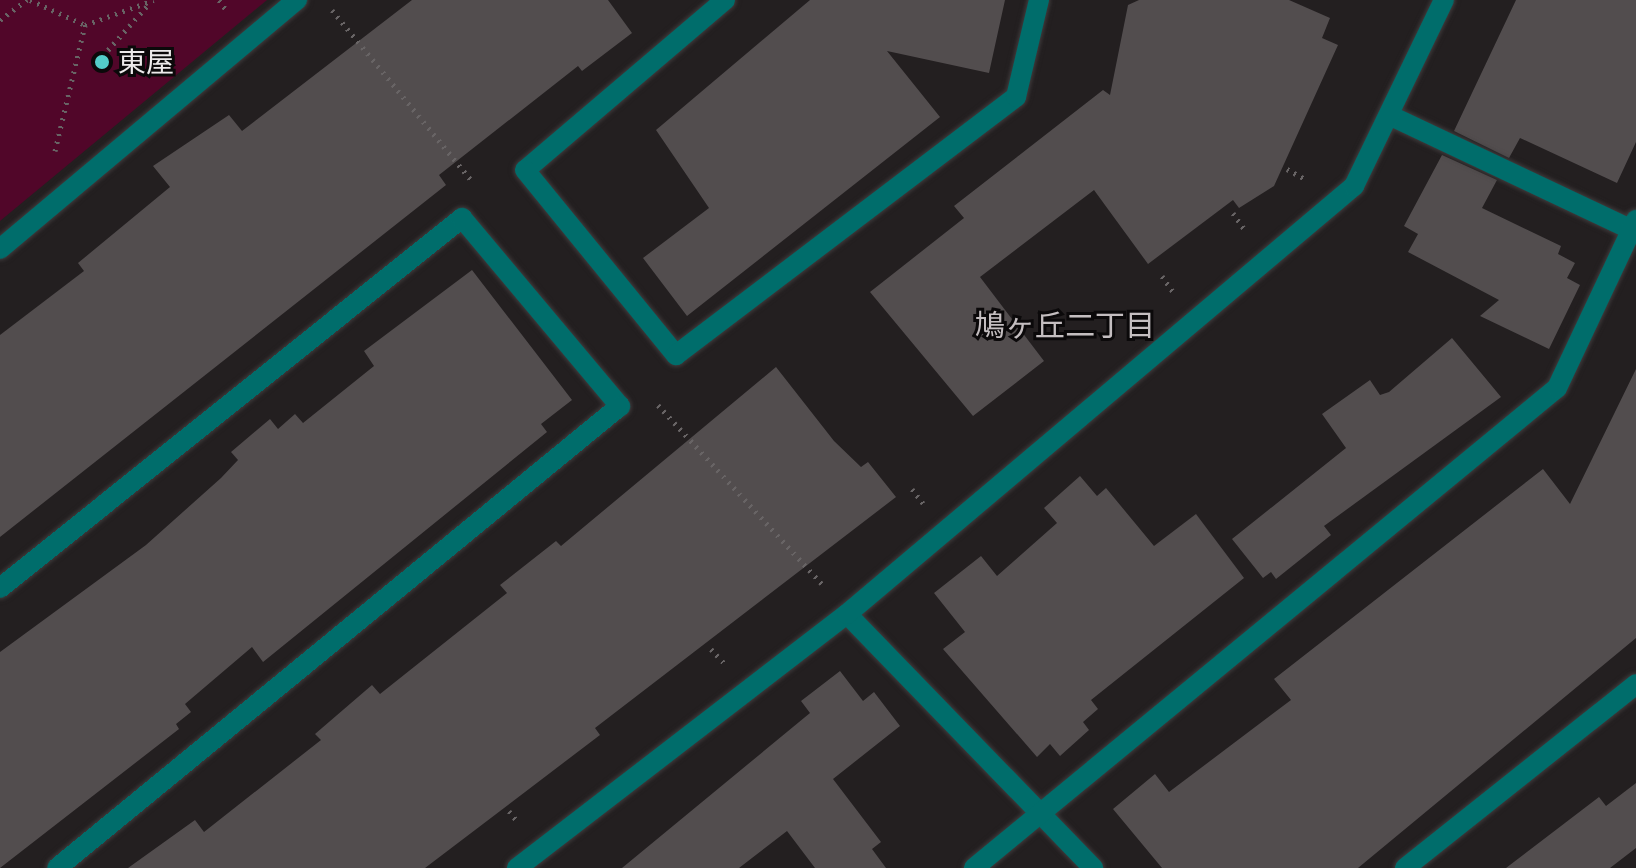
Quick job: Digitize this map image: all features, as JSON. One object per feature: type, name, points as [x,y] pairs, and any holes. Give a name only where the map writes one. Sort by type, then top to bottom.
[{"type":"street","points":[[0,249],[297,0]]},
{"type":"street","points":[[725,0],[525,170],[676,355],[1016,97],[1039,0]]},
{"type":"street","points":[[517,868],[847,614],[1354,186],[1391,116],[1444,0]]},
{"type":"street","points":[[974,868],[1557,388],[1634,227],[1391,116]]},
{"type":"street","points":[[0,588],[462,218],[620,406],[57,868]]},
{"type":"street","points":[[847,614],[1093,868]]},
{"type":"street","points":[[1405,868],[1636,684]]},
{"type":"path","points":[[0,20],[28,0],[85,25],[152,1]]},
{"type":"path","points":[[108,50],[152,1]]},
{"type":"path","points":[[47,163],[73,99],[85,25]]},
{"type":"path","points":[[1287,169],[1315,184]]},
{"type":"path","points":[[1162,276],[1173,292]]},
{"type":"shaded area","points":[[0,0],[267,0],[0,221]]},
{"type":"building","points":[[412,0],[608,0],[632,33],[582,71],[578,66],[439,175],[446,185],[0,537],[0,335],[84,271],[78,263],[170,187],[153,166],[229,115],[242,131]]},
{"type":"building","points":[[810,0],[1005,0],[989,73],[887,51],[940,117],[687,316],[643,258],[709,208],[656,130]]},
{"type":"building","points":[[1139,0],[1289,0],[1330,18],[1322,38],[1338,45],[1274,186],[1239,208],[1233,200],[1148,264],[1094,190],[980,277],[1044,361],[973,416],[870,292],[964,218],[954,206],[1103,90],[1110,95],[1128,5]]},
{"type":"building","points":[[1516,0],[1636,0],[1636,142],[1617,183],[1520,138],[1509,158],[1454,131]]},
{"type":"building","points":[[1442,155],[1497,180],[1482,208],[1561,246],[1558,254],[1575,263],[1567,278],[1580,285],[1549,349],[1480,316],[1499,300],[1408,252],[1418,234],[1404,226]]},
{"type":"building","points":[[472,270],[572,400],[541,424],[547,432],[263,662],[252,647],[185,704],[191,712],[176,724],[179,729],[0,868],[0,652],[146,545],[221,478],[238,460],[231,452],[270,419],[278,429],[295,414],[303,423],[374,366],[364,351]]},
{"type":"building","points":[[1452,338],[1501,397],[1324,526],[1331,535],[1276,579],[1271,572],[1263,578],[1232,539],[1346,448],[1322,414],[1370,380],[1380,395],[1389,392]]},
{"type":"building","points":[[776,367],[834,441],[861,467],[868,462],[896,497],[595,728],[600,735],[425,868],[128,868],[195,820],[204,832],[321,740],[315,734],[372,685],[380,694],[507,593],[500,585],[556,541],[561,546]]},
{"type":"building","points":[[1636,369],[1636,638],[1358,868],[1162,868],[1113,809],[1155,774],[1169,792],[1291,700],[1274,679],[1543,469],[1570,504]]},
{"type":"building","points":[[1080,476],[1097,496],[1106,488],[1154,546],[1196,514],[1244,578],[1091,700],[1098,709],[1083,722],[1089,730],[1060,756],[1050,744],[1037,757],[943,649],[965,632],[934,593],[981,556],[997,576],[1057,523],[1044,508]]},
{"type":"building","points":[[840,671],[863,701],[874,692],[900,726],[833,779],[881,842],[872,849],[886,868],[815,868],[787,831],[739,868],[622,868],[810,713],[801,701]]},
{"type":"building","points":[[1636,783],[1636,848],[1610,868],[1506,868],[1599,797],[1606,806]]},
{"type":"place","name":"東屋","points":[[102,62]]},
{"type":"district","name":"鳩ヶ丘二丁目","points":[[1065,326]]}]
